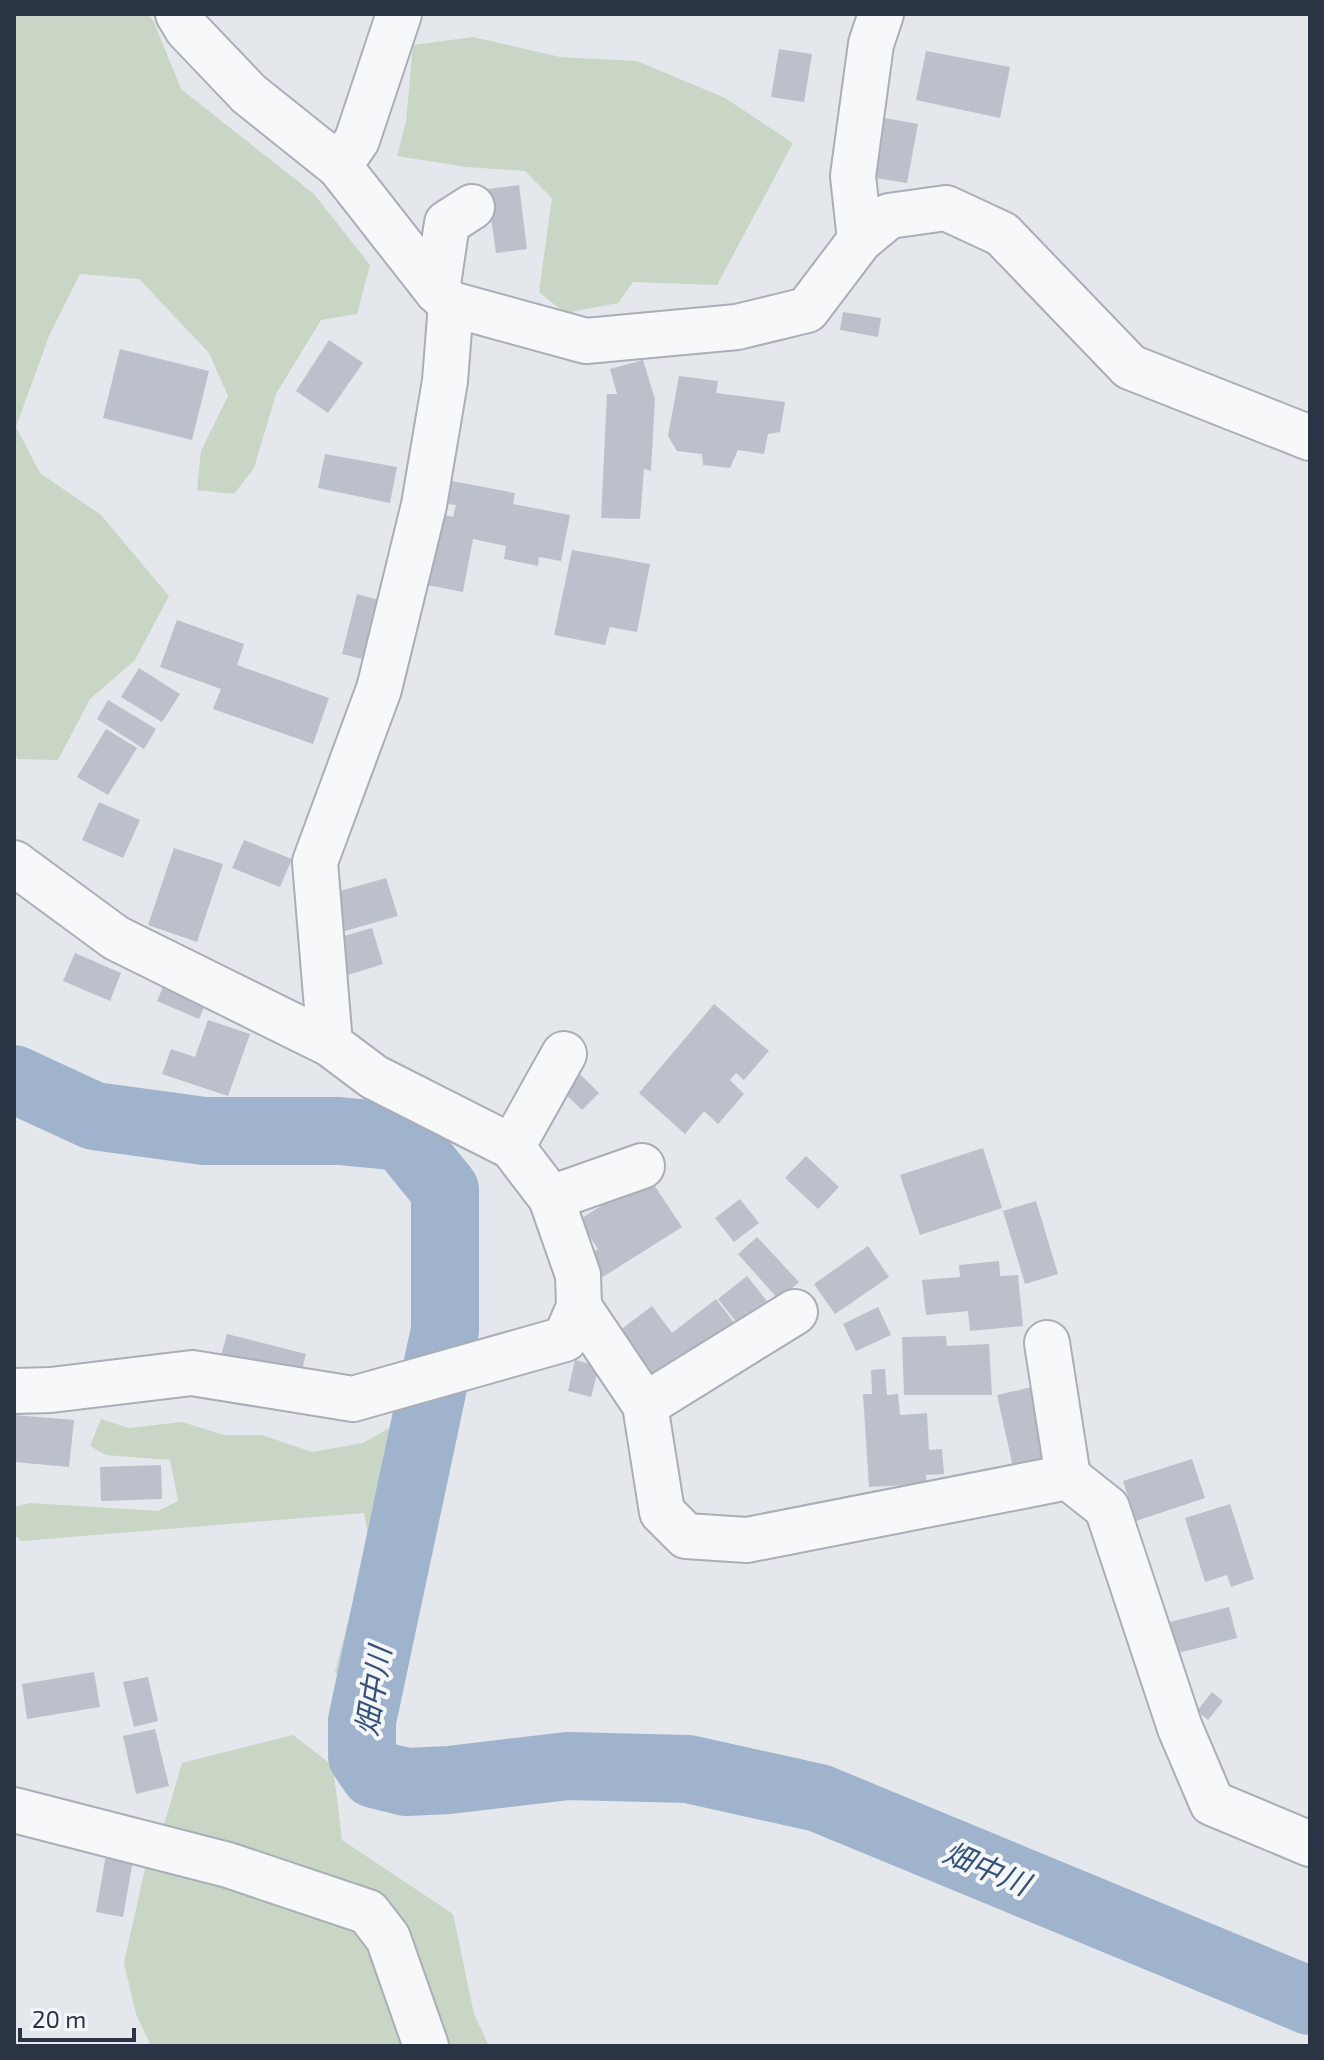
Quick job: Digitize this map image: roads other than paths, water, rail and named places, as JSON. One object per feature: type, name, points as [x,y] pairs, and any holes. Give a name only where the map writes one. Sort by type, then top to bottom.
[{"type":"street","points":[[178,14],[187,29],[249,94],[339,166],[444,298],[586,341],[737,327],[807,310],[860,240],[889,216],[946,208],[1002,234],[1130,367],[1310,438]]},
{"type":"street","points":[[339,166],[357,140],[399,14]]},
{"type":"street","points":[[860,240],[853,176],[871,44],[881,14]]},
{"type":"street","points":[[330,1044],[315,862],[379,689],[413,551],[445,381],[447,223],[472,207]]},
{"type":"street","points":[[14,863],[116,938],[330,1044],[374,1077],[512,1147],[551,1198],[578,1275],[579,1307],[565,1339],[353,1399],[192,1373],[51,1390],[14,1391]]},
{"type":"street","points":[[512,1147],[564,1054]]},
{"type":"street","points":[[551,1198],[642,1166]]},
{"type":"street","points":[[579,1307],[645,1405],[662,1512],[686,1536],[747,1540],[1068,1477]]},
{"type":"street","points":[[645,1405],[795,1312]]},
{"type":"street","points":[[1047,1343],[1068,1477],[1107,1508],[1180,1728],[1212,1803],[1310,1844]]},
{"type":"street","points":[[14,1810],[228,1865],[368,1912],[388,1938],[426,2046]]},
{"type":"waterway","name":"畑中川","points":[[14,1079],[94,1116],[204,1131],[339,1131],[402,1137],[445,1190],[445,1330],[362,1721],[362,1756],[374,1774],[406,1782],[568,1766],[688,1769],[819,1798],[1310,2001]]}]
